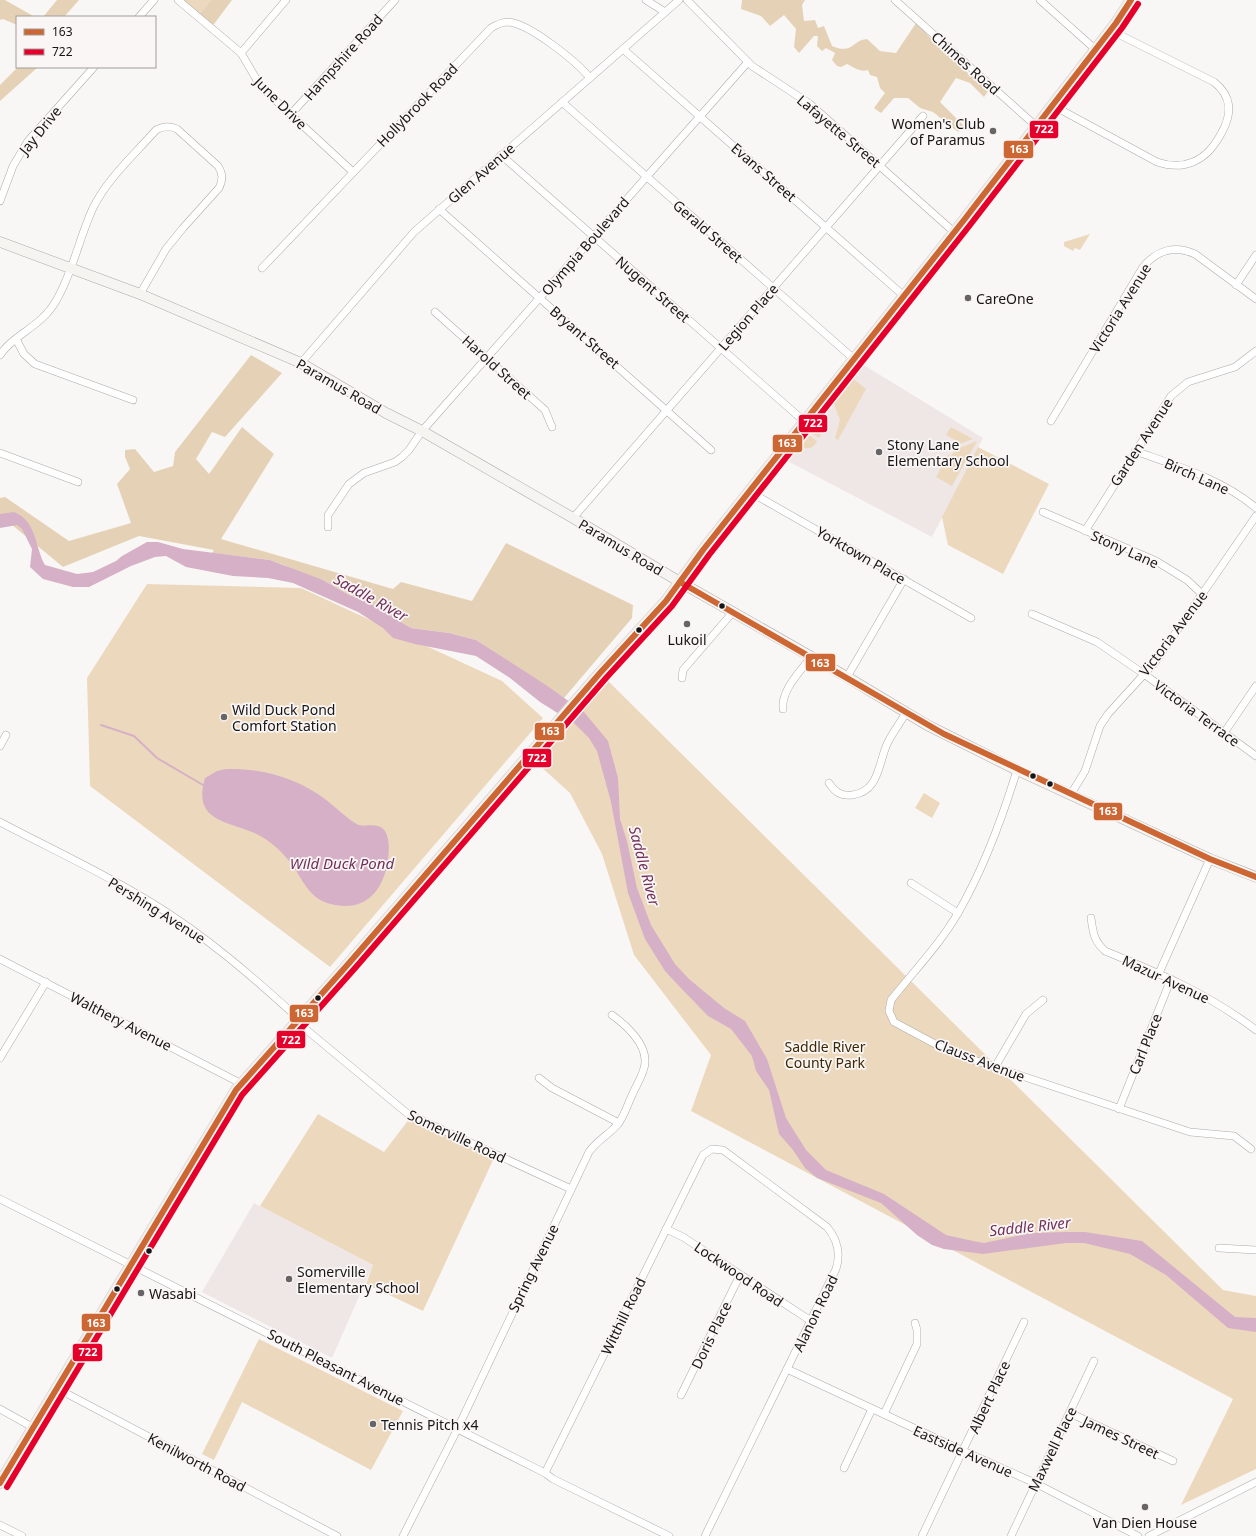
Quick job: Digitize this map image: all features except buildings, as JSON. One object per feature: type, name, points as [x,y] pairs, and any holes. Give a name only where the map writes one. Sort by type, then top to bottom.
[{"type":"main road","points":[[0,1483],[58,1389],[130,1264],[233,1096],[242,1084],[582,694],[620,654],[651,616],[666,601],[954,232],[1110,30],[1131,0]]},
{"type":"main road","name":"Paramus Road","points":[[0,242],[71,270],[140,294],[301,363],[386,413],[422,431],[573,518],[680,582],[847,677],[906,713],[1017,770],[1210,859],[1256,877]]},
{"type":"street","points":[[140,16],[154,0]]},
{"type":"street","name":"June Drive","points":[[178,0],[241,53],[261,87],[353,172]]},
{"type":"street","points":[[241,53],[286,0]]},
{"type":"street","name":"Hampshire Road","points":[[291,114],[395,0]]},
{"type":"street","points":[[646,0],[665,12]]},
{"type":"street","name":"Glen Avenue","points":[[301,363],[414,232],[679,0]]},
{"type":"street","name":"Lafayette Street","points":[[687,0],[748,62],[810,104],[954,232]]},
{"type":"street","name":"Chimes Road","points":[[895,0],[1036,126]]},
{"type":"street","points":[[1040,0],[1095,49]]},
{"type":"street","name":"Hollybrook Road","points":[[262,268],[491,28],[497,24],[509,22],[522,26],[564,52],[590,78]]},
{"type":"street","points":[[1052,105],[1157,162],[1166,165],[1179,166],[1192,163],[1202,158],[1215,144],[1230,114],[1228,99],[1220,87],[1214,82],[1110,30]]},
{"type":"street","name":"Evans Street","points":[[623,48],[904,296]]},
{"type":"street","name":"Olympia Boulevard","points":[[328,527],[328,514],[349,484],[364,473],[395,462],[409,450],[422,431],[748,62]]},
{"type":"street","name":"Jay Drive","points":[[0,201],[13,166],[28,141],[93,68]]},
{"type":"street","name":"Gerald Street","points":[[562,102],[854,359]]},
{"type":"street","name":"Legion Place","points":[[573,518],[923,116]]},
{"type":"street","points":[[0,355],[16,339],[40,322],[49,312],[61,292],[71,270],[99,197],[156,130],[166,126],[171,126],[177,129],[218,166],[221,172],[222,183],[220,188],[166,248],[140,294]]},
{"type":"street","name":"Nugent Street","points":[[501,155],[805,422]]},
{"type":"street","name":"Bryant Street","points":[[439,209],[711,450]]},
{"type":"street","name":"Victoria Avenue","points":[[1051,421],[1143,267],[1154,255],[1170,249],[1187,251],[1195,254],[1256,299]]},
{"type":"street","points":[[1236,285],[1256,255]]},
{"type":"street","name":"Harold Street","points":[[435,312],[545,410],[552,427]]},
{"type":"street","points":[[16,339],[24,354],[35,364],[133,400]]},
{"type":"street","name":"Garden Avenue","points":[[1085,531],[1166,403],[1179,388],[1198,377],[1235,366],[1256,352]]},
{"type":"street","name":"Birch Lane","points":[[1136,451],[1206,477],[1240,496],[1256,508]]},
{"type":"street","points":[[0,453],[78,482]]},
{"type":"street","name":"Yorktown Place","points":[[750,492],[971,618]]},
{"type":"street","name":"Stony Lane","points":[[1043,512],[1156,561],[1187,580],[1202,594]]},
{"type":"street","name":"Victoria Avenue","points":[[1071,794],[1085,771],[1100,726],[1117,703],[1166,648],[1256,516]]},
{"type":"street","points":[[847,677],[904,579]]},
{"type":"street","points":[[682,678],[684,670],[733,612]]},
{"type":"street","name":"Victoria Terrace","points":[[1032,614],[1097,642],[1144,674],[1256,756]]},
{"type":"street","points":[[782,709],[782,700],[785,693],[811,657]]},
{"type":"street","points":[[1224,733],[1256,686]]},
{"type":"street","points":[[829,783],[839,794],[847,795],[861,792],[873,783],[879,771],[888,743],[906,713]]},
{"type":"street","points":[[0,746],[6,735]]},
{"type":"street","name":"Clauss Avenue","points":[[1017,770],[996,833],[958,913],[891,1000],[889,1011],[891,1017],[898,1025],[950,1052],[1190,1132],[1234,1136],[1251,1149]]},
{"type":"street","name":"Pershing Avenue","points":[[0,822],[118,883],[186,926],[234,961],[298,1021]]},
{"type":"street","points":[[1159,973],[1210,859]]},
{"type":"street","points":[[911,883],[958,913]]},
{"type":"street","name":"Mazur Avenue","points":[[1091,918],[1093,935],[1097,943],[1105,951],[1159,973],[1213,1000],[1256,1030]]},
{"type":"street","name":"Walthery Avenue","points":[[0,959],[242,1084]]},
{"type":"street","name":"Carl Place","points":[[1119,1109],[1171,979]]},
{"type":"street","points":[[0,1058],[46,982]]},
{"type":"street","points":[[995,1067],[1026,1014],[1036,1004],[1043,1000]]},
{"type":"street","name":"Spring Avenue","points":[[403,1536],[457,1430],[589,1152],[594,1144],[619,1123],[644,1068],[645,1054],[640,1044],[622,1022],[612,1015]]},
{"type":"street","name":"Somerville Road","points":[[298,1021],[408,1114],[571,1189]]},
{"type":"street","points":[[539,1078],[552,1088],[619,1123]]},
{"type":"street","name":"Alanon Road","points":[[702,1158],[707,1151],[712,1149],[723,1150],[823,1224],[833,1234],[839,1251],[839,1260],[836,1269],[705,1536]]},
{"type":"street","name":"Witthill Road","points":[[545,1473],[702,1158]]},
{"type":"street","name":"South Pleasant Avenue","points":[[0,1199],[545,1473],[553,1479],[669,1536]]},
{"type":"street","name":"Lockwood Road","points":[[666,1229],[683,1237],[811,1321]]},
{"type":"street","points":[[1219,1248],[1256,1250]]},
{"type":"street","name":"Doris Place","points":[[681,1395],[740,1275]]},
{"type":"street","name":"Albert Place","points":[[922,1536],[1024,1322]]},
{"type":"street","points":[[884,1414],[917,1344],[917,1330],[915,1323]]},
{"type":"street","name":"Maxwell Place","points":[[1011,1536],[1094,1361]]},
{"type":"street","name":"Eastside Avenue","points":[[787,1369],[963,1452],[1035,1483],[1138,1536]]},
{"type":"street","name":"Kenilworth Road","points":[[58,1389],[337,1536]]},
{"type":"street","points":[[0,1409],[34,1428]]},
{"type":"street","points":[[844,1468],[872,1409]]},
{"type":"street","name":"James Street","points":[[1070,1413],[1173,1461]]},
{"type":"street","points":[[1149,1536],[1256,1482]]},
{"type":"street","points":[[0,1525],[22,1536]]},
{"type":"shaded area","points":[[0,0],[5,0],[33,16],[16,16],[16,25],[3,19],[0,20]]},
{"type":"shaded area","points":[[57,0],[79,0],[65,16],[44,16]]},
{"type":"shaded area","points":[[211,0],[232,0],[211,28],[197,17]]},
{"type":"shaded area","points":[[742,0],[805,0],[802,5],[804,21],[815,20],[818,28],[824,26],[832,46],[844,49],[867,39],[880,51],[896,53],[916,23],[946,54],[959,60],[969,75],[976,76],[990,88],[984,97],[970,83],[956,78],[940,102],[964,126],[958,132],[933,112],[920,108],[908,98],[894,98],[881,113],[874,108],[885,93],[880,88],[877,77],[870,75],[868,70],[860,70],[847,64],[841,67],[837,66],[832,60],[835,53],[826,48],[822,51],[817,46],[818,36],[814,36],[799,53],[794,47],[796,29],[784,15],[770,26],[761,16],[741,9]]},
{"type":"shaded area","points":[[17,68],[37,68],[0,101],[0,85]]},
{"type":"shaded area","points":[[251,355],[282,373],[225,437],[212,432],[196,459],[209,474],[242,427],[274,454],[221,539],[393,589],[401,582],[472,601],[506,543],[633,605],[632,618],[564,698],[476,640],[449,633],[411,628],[366,601],[349,595],[323,580],[303,574],[270,560],[212,553],[214,550],[139,536],[63,567],[0,515],[0,498],[5,497],[69,541],[131,523],[117,484],[130,469],[125,457],[125,450],[135,449],[154,472],[173,466],[175,452]]},
{"type":"shaded area","name":"Stony Lane Elementary School","points":[[854,359],[983,438],[932,537],[778,456]]},
{"type":"shaded area","name":"Somerville Elementary School","points":[[254,1203],[373,1265],[332,1358],[202,1292]]},
{"type":"green space","points":[[178,0],[211,0],[197,17]]},
{"type":"green space","points":[[1090,234],[1080,250],[1075,248],[1073,251],[1064,246],[1064,242]]},
{"type":"green space","points":[[851,377],[866,389],[838,440],[835,438],[840,420],[833,402],[838,393]]},
{"type":"green space","points":[[820,416],[823,417],[827,423],[819,438],[808,431]]},
{"type":"green space","points":[[951,427],[973,439],[954,446],[957,441],[946,435]]},
{"type":"green space","points":[[806,433],[817,441],[814,446],[809,448],[804,448],[798,444]]},
{"type":"green space","points":[[977,441],[952,486],[936,477],[948,455],[951,456],[955,450]]},
{"type":"green space","points":[[978,447],[1049,484],[1003,574],[948,545],[942,517]]},
{"type":"green space","points":[[147,584],[301,588],[502,681],[543,718],[330,967],[90,786],[87,678]]},
{"type":"green space","name":"Saddle River County Park","points":[[600,673],[1223,1290],[1256,1296],[1256,1469],[1181,1505],[1233,1399],[691,1111],[711,1055],[634,955],[602,854],[570,793],[529,756]]},
{"type":"green space","points":[[924,793],[940,803],[932,818],[915,808]]},
{"type":"green space","points":[[318,1114],[384,1152],[410,1118],[494,1158],[423,1311],[366,1284],[373,1265],[260,1206]]},
{"type":"green space","points":[[259,1339],[403,1411],[371,1470],[242,1402],[214,1460],[202,1454]]},
{"type":"water","points":[[14,512],[22,516],[31,528],[45,565],[77,574],[93,572],[116,561],[147,542],[158,542],[183,549],[270,560],[323,580],[349,595],[366,601],[411,628],[449,633],[476,640],[546,685],[584,712],[608,741],[618,778],[620,819],[627,841],[637,888],[651,925],[675,964],[689,979],[724,1008],[745,1021],[767,1059],[786,1118],[806,1150],[826,1170],[884,1194],[946,1235],[984,1243],[1031,1233],[1085,1232],[1142,1241],[1235,1317],[1256,1318],[1256,1332],[1228,1328],[1166,1275],[1130,1254],[1084,1243],[1066,1243],[983,1254],[944,1249],[932,1245],[917,1235],[881,1203],[817,1178],[805,1168],[793,1150],[779,1134],[769,1090],[756,1071],[752,1056],[731,1029],[708,1016],[665,971],[645,939],[628,893],[611,802],[597,751],[589,738],[575,724],[540,702],[510,678],[476,656],[415,644],[393,638],[383,628],[358,612],[293,583],[268,578],[233,576],[186,567],[166,556],[155,557],[131,566],[89,587],[73,587],[43,579],[30,567],[32,549],[22,529],[17,525],[0,528],[0,514]]},
{"type":"water","name":"Wild Duck Pond","points":[[226,769],[252,770],[291,780],[303,785],[325,799],[356,824],[382,828],[388,838],[388,857],[385,872],[376,891],[369,898],[351,906],[339,906],[327,903],[312,893],[291,863],[270,843],[252,832],[213,816],[207,810],[203,802],[202,792],[205,778],[217,771]]},
{"type":"waterway","points":[[101,725],[134,736],[157,758],[203,785]]},
{"type":"transit line","name":"163","points":[[0,1483],[236,1090],[350,962],[600,673],[666,601],[703,550],[964,220],[1116,23],[1131,0]]},
{"type":"transit line","name":"722","points":[[7,1487],[242,1095],[356,967],[606,678],[672,606],[709,555],[970,225],[1122,28],[1138,4]]},
{"type":"transit line","name":"163","points":[[680,582],[944,734],[1210,859],[1256,877]]},
{"type":"place","name":"Women's Club of Paramus","points":[[993,131]]},
{"type":"place","name":"CareOne","points":[[968,298]]},
{"type":"place","name":"Stony Lane Elementary School","points":[[879,452]]},
{"type":"place","name":"Lukoil","points":[[687,624]]},
{"type":"place","name":"Wild Duck Pond Comfort Station","points":[[224,717]]},
{"type":"place","name":"Somerville Elementary School","points":[[289,1279]]},
{"type":"place","name":"Wasabi","points":[[141,1293]]},
{"type":"place","name":"Tennis Pitch x4","points":[[373,1424]]},
{"type":"place","name":"Van Dien House","points":[[1145,1507]]},
{"type":"water label","name":"Saddle River","points":[[371,597]]},
{"type":"water label","name":"Saddle River","points":[[645,866]]},
{"type":"water label","name":"Saddle River","points":[[1030,1226]]}]
